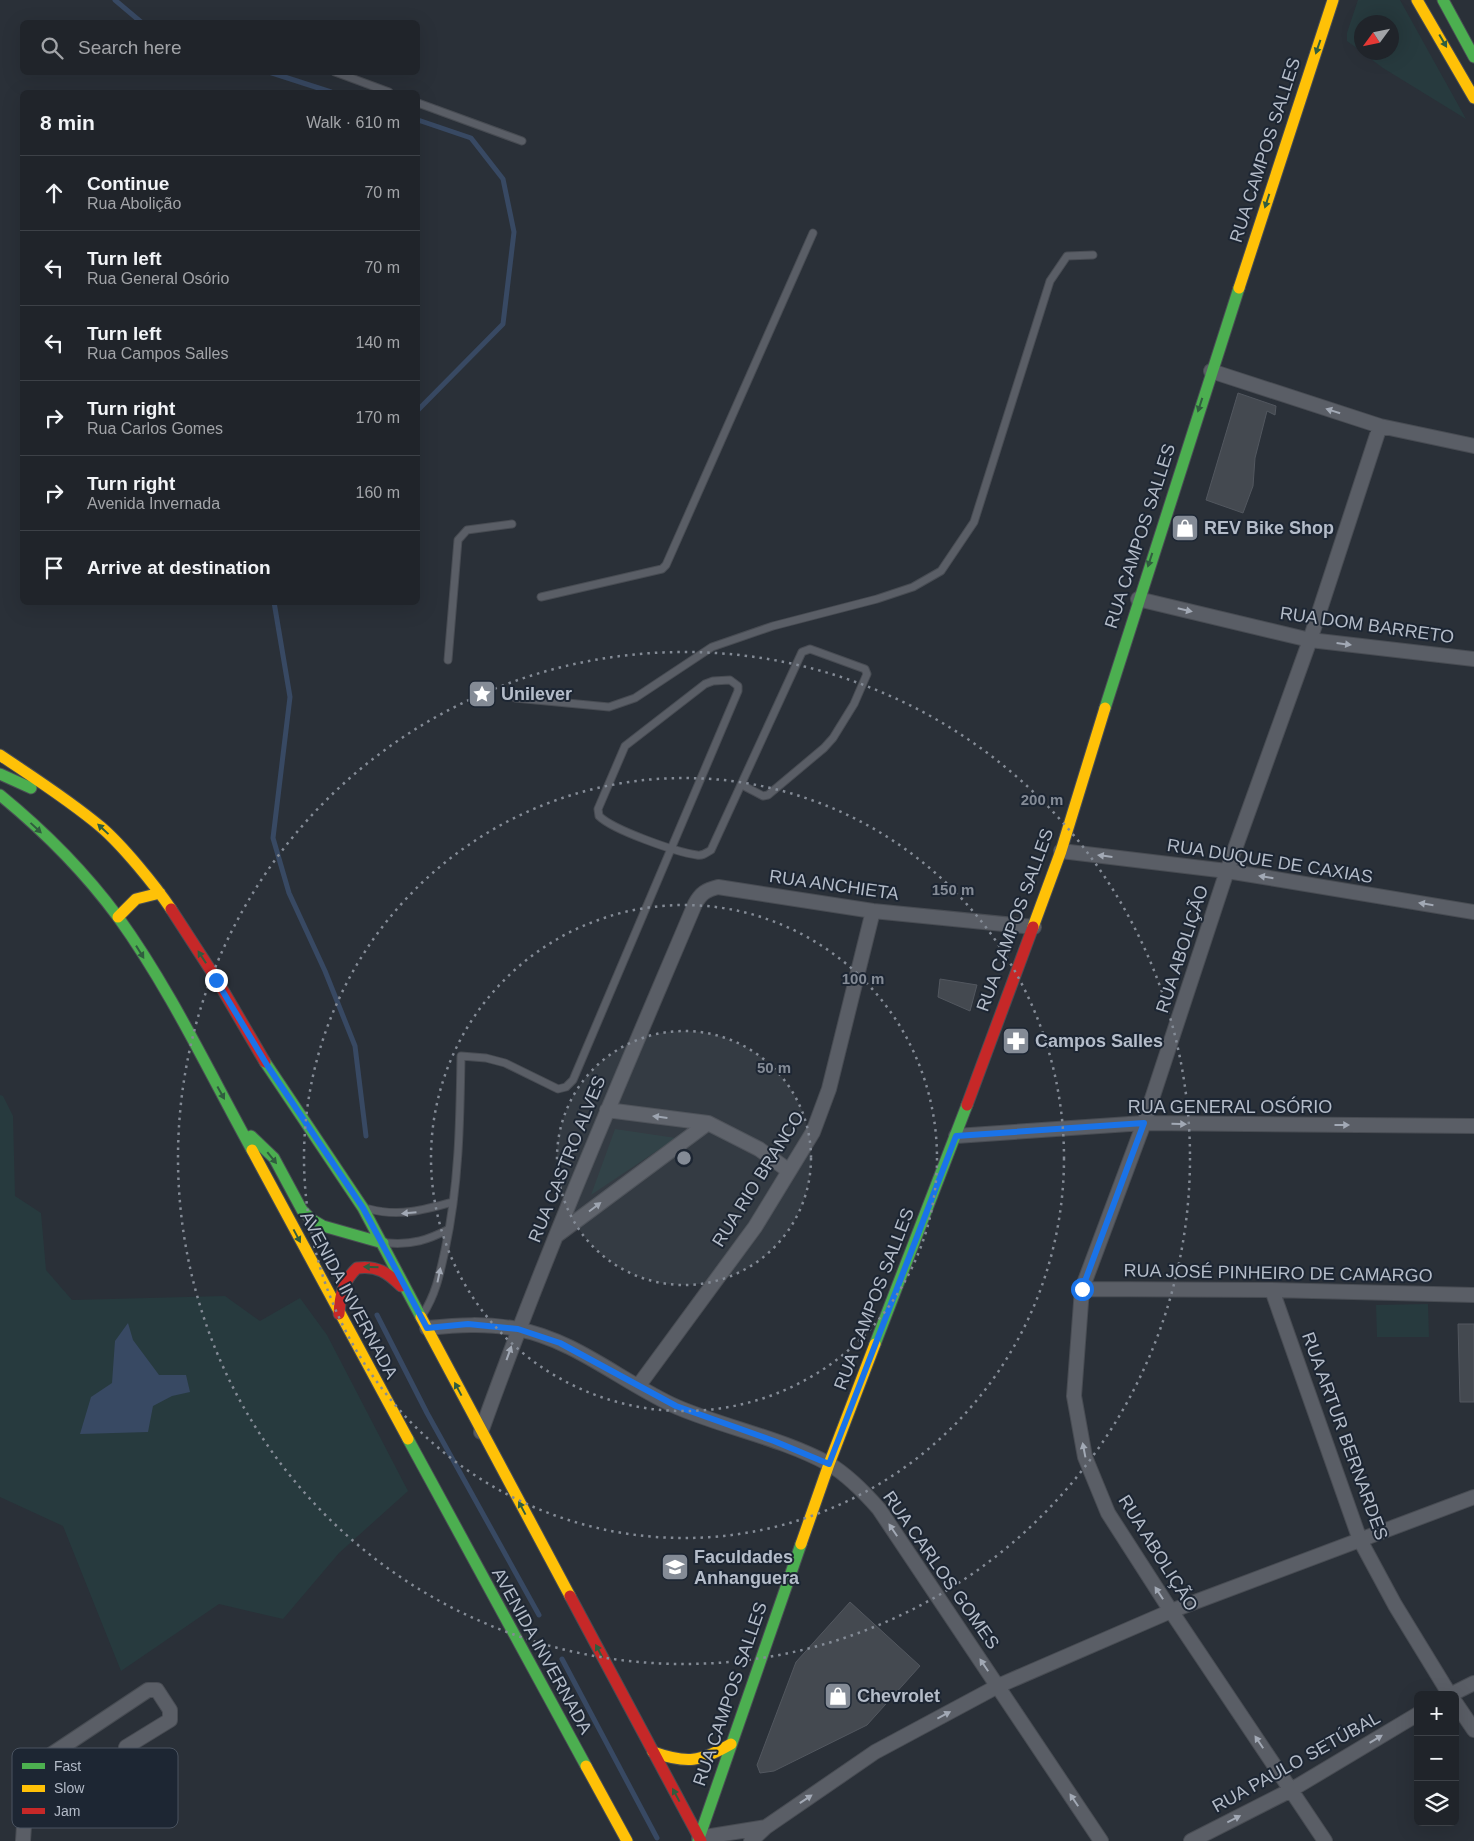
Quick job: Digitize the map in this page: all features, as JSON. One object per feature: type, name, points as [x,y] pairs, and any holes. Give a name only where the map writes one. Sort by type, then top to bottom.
[{"type":"main road","name":"RUA CAMPOS SALLES","points":[[700,1840],[731,1744],[829,1464],[956,1136],[997,1019],[1034,928],[1061,851],[1138,599],[1333,0]]},
{"type":"main road","points":[[1417,0],[1474,98]]},
{"type":"main road","points":[[1443,0],[1474,57]]},
{"type":"main road","points":[[0,755],[86,815],[124,851],[160,893],[216,980],[357,1215],[383,1243],[481,1432],[700,1840]]},
{"type":"main road","points":[[0,774],[86,815]]},
{"type":"main road","name":"AVENIDA INVERNADA","points":[[0,795],[51,841],[118,917],[174,1007],[339,1314],[627,1841]]},
{"type":"main road","points":[[118,917],[131,902],[141,896],[160,893]]},
{"type":"main road","points":[[237,1124],[274,1158],[302,1210],[311,1219],[323,1226],[383,1243]]},
{"type":"main road","points":[[338,1230],[357,1215]]},
{"type":"main road","points":[[339,1314],[343,1285],[357,1268],[378,1266],[386,1270],[409,1294]]},
{"type":"main road","points":[[654,1752],[679,1762],[702,1761],[731,1744]]},
{"type":"street","points":[[1211,371],[1380,426],[1474,446]]},
{"type":"street","name":"RUA ABOLIÇÃO","points":[[1325,1841],[1171,1611],[1108,1513],[1085,1457],[1074,1396],[1082,1289],[1144,1123],[1228,871],[1310,640],[1380,426]]},
{"type":"street","name":"RUA DOM BARRETO","points":[[1138,599],[1310,640],[1474,659]]},
{"type":"street","name":"RUA DUQUE DE CAXIAS","points":[[1061,851],[1228,871],[1474,912]]},
{"type":"street","name":"RUA ANCHIETA","points":[[694,904],[707,889],[718,887],[873,911],[1034,928]]},
{"type":"street","name":"RUA CASTRO ALVES","points":[[481,1432],[518,1329],[694,904]]},
{"type":"street","name":"RUA RIO BRANCO","points":[[639,1385],[755,1227],[813,1132],[830,1089],[873,911]]},
{"type":"street","points":[[608,1110],[708,1123],[759,1149],[789,1170]]},
{"type":"street","points":[[556,1236],[708,1123]]},
{"type":"street","name":"RUA GENERAL OSÓRIO","points":[[956,1136],[1144,1123],[1474,1126]]},
{"type":"street","name":"RUA JOSÉ PINHEIRO DE CAMARGO","points":[[1082,1289],[1272,1290],[1474,1295]]},
{"type":"street","name":"RUA ARTUR BERNARDES","points":[[1272,1290],[1360,1540],[1395,1606],[1448,1691]]},
{"type":"street","name":"RUA CARLOS GOMES","points":[[424,1322],[518,1329],[560,1343],[676,1406],[774,1441],[829,1464],[860,1487],[879,1510],[1101,1841]]},
{"type":"street","points":[[751,1841],[766,1827],[875,1752],[998,1686],[1171,1611],[1474,1496]]},
{"type":"street","points":[[1458,1691],[1474,1683]]},
{"type":"street","points":[[61,1748],[148,1690],[157,1690],[170,1710],[170,1720],[126,1748]]},
{"type":"street","points":[[1459,1708],[1474,1730]]},
{"type":"street","name":"RUA PAULO SETÚBAL","points":[[1191,1841],[1291,1790],[1414,1716]]},
{"type":"street","points":[[700,1840],[766,1827]]},
{"type":"street","points":[[22,1841],[23,1828]]},
{"type":"lane","points":[[343,75],[384,90]]},
{"type":"lane","points":[[420,104],[522,142]]},
{"type":"lane","points":[[541,597],[662,569],[666,565],[813,233]]},
{"type":"lane","points":[[515,698],[610,707],[635,698],[712,647],[773,626],[877,599],[914,586],[941,571],[974,522],[1050,281],[1067,256],[1093,255]]},
{"type":"lane","points":[[448,660],[458,540],[467,530],[512,524]]},
{"type":"lane","points":[[424,1322],[437,1287],[454,1202],[459,1158],[461,1056],[486,1058],[505,1063],[558,1089],[566,1087],[573,1080],[670,848],[738,691],[735,682],[730,680],[713,681],[705,684],[625,746],[597,813],[602,819],[670,848],[698,855],[706,854],[711,850],[742,785],[802,652],[810,649],[865,670],[867,674],[854,704],[824,748],[768,795],[763,796],[742,785]]},
{"type":"lane","points":[[357,1215],[413,1213],[454,1202]]},
{"type":"lane","points":[[383,1243],[407,1245],[428,1240],[449,1230]]},
{"type":"green space","points":[[1358,0],[1400,0],[1466,119],[1372,60],[1399,60],[1399,15],[1354,15],[1354,46],[1347,41],[1347,33]]},
{"type":"green space","points":[[0,1095],[3,1096],[13,1116],[15,1196],[41,1213],[46,1270],[72,1300],[225,1296],[260,1321],[300,1298],[327,1335],[408,1491],[339,1553],[283,1619],[219,1604],[121,1671],[63,1526],[0,1497]]},
{"type":"green space","points":[[615,1129],[676,1138],[591,1195]]},
{"type":"green space","points":[[1428,1304],[1429,1337],[1377,1337],[1376,1305]]},
{"type":"water","points":[[128,1323],[133,1340],[159,1375],[186,1375],[190,1392],[172,1396],[153,1406],[148,1432],[80,1434],[91,1397],[112,1383],[115,1341]]},
{"type":"building","points":[[1238,393],[1276,406],[1275,415],[1267,411],[1255,458],[1253,486],[1243,513],[1206,500]]},
{"type":"building","points":[[940,979],[977,985],[970,1011],[938,997]]},
{"type":"building","points":[[1458,1324],[1474,1324],[1474,1402],[1460,1402]]},
{"type":"building","name":"Chevrolet","points":[[850,1602],[920,1666],[867,1725],[774,1771],[760,1773],[757,1765],[796,1662]]},
{"type":"waterway","points":[[115,0],[139,20]]},
{"type":"waterway","points":[[278,75],[325,90]]},
{"type":"waterway","points":[[420,121],[471,138],[503,179],[514,232],[503,324],[420,408]]},
{"type":"waterway","points":[[275,605],[290,697],[273,838],[289,893],[325,971],[355,1046],[366,1136]]},
{"type":"waterway","points":[[377,1315],[427,1413],[539,1615]]},
{"type":"waterway","points":[[562,1659],[657,1838]]},
{"type":"traffic: fast","points":[[1443,0],[1474,57]]},
{"type":"traffic: fast","points":[[1105,708],[1239,288]]},
{"type":"traffic: fast","points":[[0,774],[31,788]]},
{"type":"traffic: fast","points":[[0,795],[63,852],[118,917],[137,944],[172,1002],[252,1150]]},
{"type":"traffic: fast","points":[[265,1062],[363,1208],[421,1317]]},
{"type":"traffic: fast","points":[[875,1344],[967,1105]]},
{"type":"traffic: fast","points":[[251,1136],[274,1158],[302,1210],[311,1219],[323,1226],[383,1243]]},
{"type":"traffic: fast","points":[[408,1439],[586,1766]]},
{"type":"traffic: fast","points":[[698,1841],[801,1544]]},
{"type":"traffic: slow","points":[[1239,288],[1333,0]]},
{"type":"traffic: slow","points":[[1417,0],[1474,98]]},
{"type":"traffic: slow","points":[[1033,927],[1061,851],[1105,708]]},
{"type":"traffic: slow","points":[[0,755],[64,798],[101,827],[138,866],[171,909]]},
{"type":"traffic: slow","points":[[118,917],[136,899],[160,893]]},
{"type":"traffic: slow","points":[[252,1150],[408,1439]]},
{"type":"traffic: slow","points":[[421,1317],[570,1596]]},
{"type":"traffic: slow","points":[[801,1544],[829,1464],[875,1344]]},
{"type":"traffic: slow","points":[[653,1752],[675,1758],[693,1759],[711,1755],[731,1744]]},
{"type":"traffic: slow","points":[[586,1766],[627,1841]]},
{"type":"traffic: jam","points":[[171,909],[217,980],[265,1062]]},
{"type":"traffic: jam","points":[[967,1105],[1033,927]]},
{"type":"traffic: jam","points":[[339,1314],[343,1289],[348,1278],[357,1268],[364,1267],[382,1271],[401,1286]]},
{"type":"traffic: jam","points":[[570,1596],[701,1841]]},
{"type":"place","name":"REV Bike Shop","points":[[1185,528]]},
{"type":"place","name":"Unilever","points":[[482,694]]},
{"type":"place","name":"Campos Salles","points":[[1016,1041]]},
{"type":"place","name":"Faculdades Anhanguera","points":[[675,1567]]},
{"type":"place","name":"Chevrolet","points":[[838,1696]]},
{"type":"route","points":[[216,980],[267,1065],[363,1208],[427,1328],[468,1324],[518,1329],[560,1343],[676,1406],[774,1441],[829,1464],[956,1136],[1144,1123],[1082,1289]]}]
